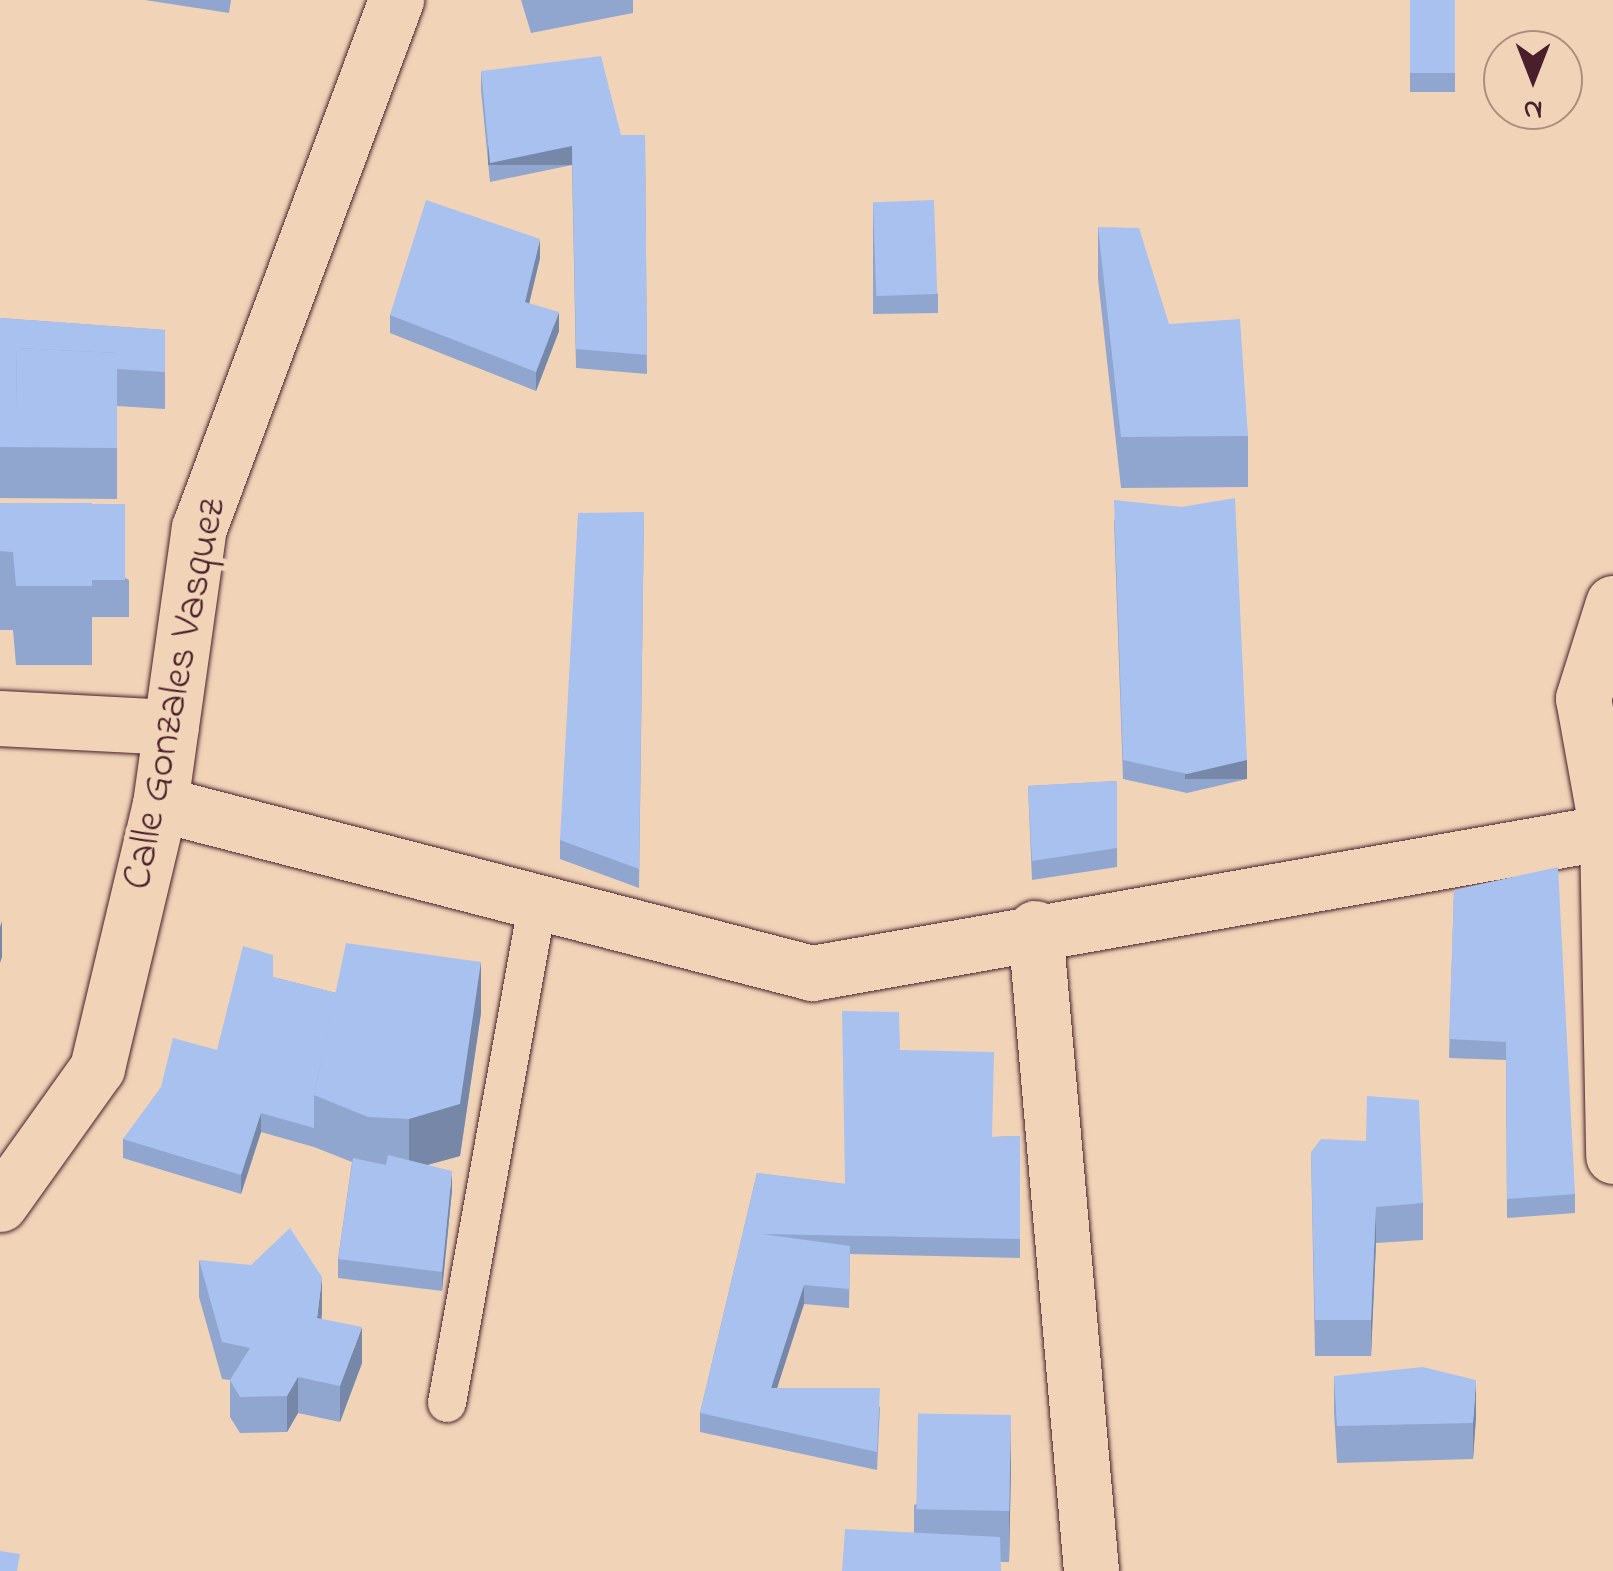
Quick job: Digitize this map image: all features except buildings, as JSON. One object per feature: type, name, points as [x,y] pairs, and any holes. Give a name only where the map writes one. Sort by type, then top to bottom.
[{"type":"street","name":"Calle Gonzales Vasquez","points":[[0,1204],[97,1068],[160,804],[199,528],[396,0]]},
{"type":"street","points":[[1613,603],[1583,698],[1607,832],[1613,1156]]},
{"type":"street","points":[[0,718],[171,727]]},
{"type":"street","points":[[160,804],[812,973],[1035,928],[1607,832]]},
{"type":"street","points":[[1035,928],[1091,1571]]},
{"type":"lane","points":[[448,1403],[538,902]]}]
